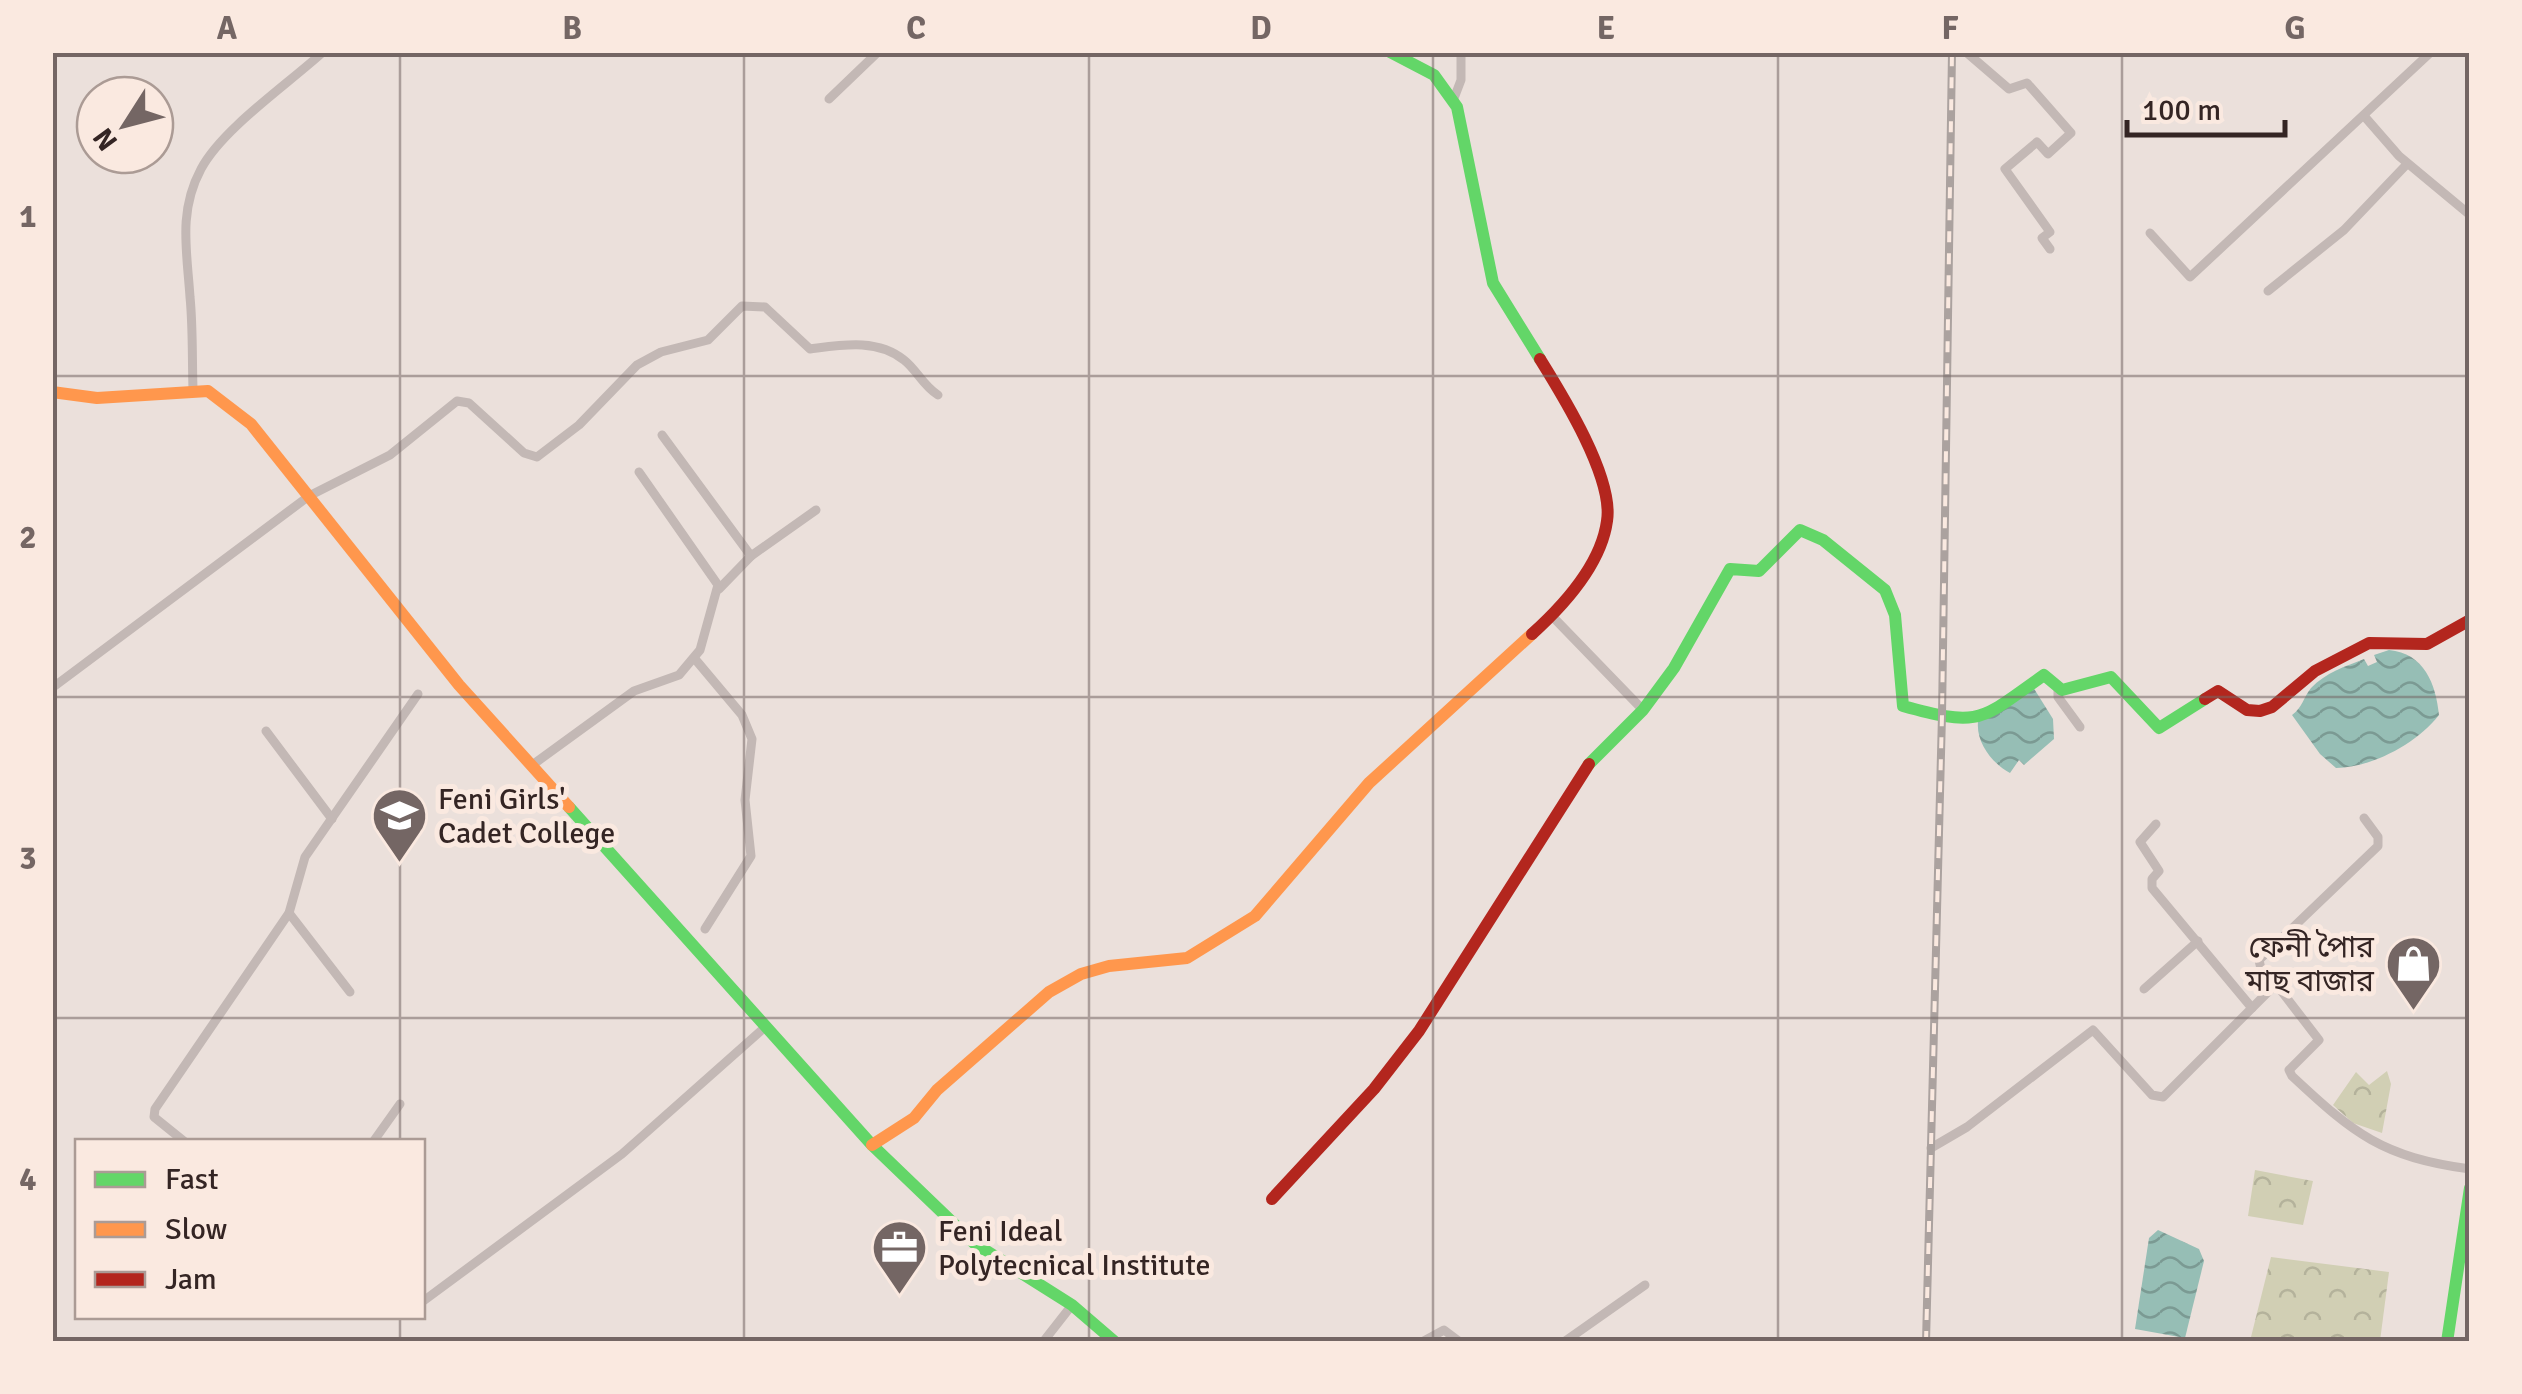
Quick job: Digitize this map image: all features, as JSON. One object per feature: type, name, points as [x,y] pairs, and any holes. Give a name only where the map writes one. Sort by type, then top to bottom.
[{"type":"street","points":[[193,389],[190,294],[183,244],[188,199],[202,166],[223,142],[323,52]]},
{"type":"street","points":[[829,99],[878,52]]},
{"type":"street","points":[[872,1145],[914,1118],[937,1090],[1049,992],[1081,974],[1109,966],[1188,958],[1255,916],[1369,783],[1552,616],[1592,564],[1608,518],[1598,471],[1551,377],[1493,283],[1453,101],[1420,64],[1390,52]]},
{"type":"street","points":[[1453,101],[1461,80],[1461,52]]},
{"type":"street","points":[[2150,233],[2190,277],[2432,52]]},
{"type":"street","points":[[1963,53],[2008,89],[2027,83],[2071,132],[2048,154],[2037,142],[2005,169],[2050,232],[2042,238],[2050,249]]},
{"type":"street","points":[[2364,117],[2407,164],[2470,214]]},
{"type":"street","points":[[2268,291],[2344,230],[2407,164]]},
{"type":"street","points":[[52,688],[308,496],[390,455],[457,402],[469,403],[524,453],[537,457],[579,425],[638,365],[661,352],[708,340],[742,306],[764,307],[810,349],[828,344],[882,348],[902,358],[938,395]]},
{"type":"street","points":[[52,392],[97,398],[193,389],[225,400],[308,496],[459,686],[872,1145],[974,1243],[1072,1306],[1115,1342]]},
{"type":"street","points":[[662,435],[751,556]]},
{"type":"street","points":[[639,472],[710,570],[719,589]]},
{"type":"street","points":[[531,766],[634,691],[679,675],[695,659],[719,589],[751,556],[816,510]]},
{"type":"street","points":[[1272,1199],[1374,1089],[1419,1031],[1578,775],[1643,710],[1674,668],[1730,569],[1759,572],[1800,530],[1823,540],[1885,590],[1896,616],[1901,696],[1908,710],[1969,720],[1982,718],[2044,675],[2058,687],[2076,690],[2111,677],[2159,728],[2218,690],[2247,710],[2260,711],[2340,655],[2385,640],[2427,644],[2470,620]]},
{"type":"street","points":[[1552,616],[1643,710]]},
{"type":"street","points":[[695,659],[742,715],[752,739],[745,800],[751,856],[704,929]]},
{"type":"street","points":[[2058,687],[2058,697],[2080,728]]},
{"type":"street","points":[[180,1139],[154,1117],[155,1109],[289,913],[306,857],[418,694]]},
{"type":"street","points":[[266,731],[332,819]]},
{"type":"street","points":[[2364,818],[2378,837],[2378,846],[2258,960],[2319,1040],[2290,1070],[2353,1133],[2428,1164],[2470,1170]]},
{"type":"street","points":[[2156,824],[2140,842],[2159,870],[2152,879],[2152,888],[2252,1008]]},
{"type":"street","points":[[289,913],[350,992]]},
{"type":"street","points":[[2144,989],[2198,942]]},
{"type":"street","points":[[1930,1148],[1968,1127],[2093,1030],[2152,1094],[2162,1096],[2276,984]]},
{"type":"street","points":[[425,1300],[622,1154],[764,1028]]},
{"type":"street","points":[[376,1139],[400,1104]]},
{"type":"street","points":[[2447,1342],[2465,1248],[2470,1188]]},
{"type":"street","points":[[1564,1342],[1645,1285]]},
{"type":"street","points":[[1043,1342],[1072,1306]]},
{"type":"street","points":[[1422,1342],[1444,1330],[1460,1342]]},
{"type":"green space","points":[[2387,1071],[2391,1084],[2382,1133],[2353,1123],[2333,1105],[2356,1072],[2369,1085]]},
{"type":"green space","points":[[2255,1170],[2313,1181],[2303,1225],[2248,1216]]},
{"type":"green space","points":[[2271,1257],[2389,1272],[2380,1341],[2250,1341]]},
{"type":"water","points":[[2389,650],[2411,657],[2426,672],[2439,715],[2393,752],[2336,768],[2320,754],[2292,715],[2323,678],[2364,659],[2368,666],[2377,662],[2374,655]]},
{"type":"water","points":[[2033,687],[2053,719],[2054,739],[2024,765],[2019,760],[2010,773],[1987,752],[1978,722]]},
{"type":"water","points":[[2158,1230],[2199,1249],[2204,1261],[2185,1338],[2135,1329],[2149,1238]]},
{"type":"railway","points":[[1926,1342],[1942,715],[1952,52]]},
{"type":"traffic: fast","points":[[1390,52],[1434,75],[1457,107],[1493,283],[1540,359]]},
{"type":"traffic: fast","points":[[1589,764],[1643,710],[1674,668],[1730,569],[1759,571],[1800,530],[1823,540],[1885,590],[1895,615],[1903,706],[1965,718],[1992,710],[2044,675],[2062,690],[2111,677],[2159,728],[2205,699]]},
{"type":"traffic: fast","points":[[569,807],[872,1145],[974,1243],[1072,1305],[1115,1342]]},
{"type":"traffic: fast","points":[[2447,1342],[2470,1188]]},
{"type":"traffic: slow","points":[[52,392],[97,398],[208,391],[251,424],[459,685],[569,807]]},
{"type":"traffic: slow","points":[[872,1145],[914,1118],[937,1090],[1049,992],[1081,974],[1109,966],[1187,958],[1255,916],[1369,783],[1532,634]]},
{"type":"traffic: jam","points":[[1532,634],[1568,598],[1589,569],[1607,521],[1607,503],[1595,461],[1540,359]]},
{"type":"traffic: jam","points":[[2205,699],[2218,691],[2247,710],[2260,711],[2272,707],[2315,671],[2369,643],[2427,644],[2470,620]]},
{"type":"traffic: jam","points":[[1272,1199],[1374,1089],[1419,1031],[1589,764]]},
{"type":"place","name":"Feni Girls' Cadet College","points":[[399,865]]},
{"type":"place","name":"ফেনী পৈার মাছ বাজার","points":[[2413,1013]]},
{"type":"place","name":"Feni Ideal Polytecnical Institute","points":[[899,1297]]}]
